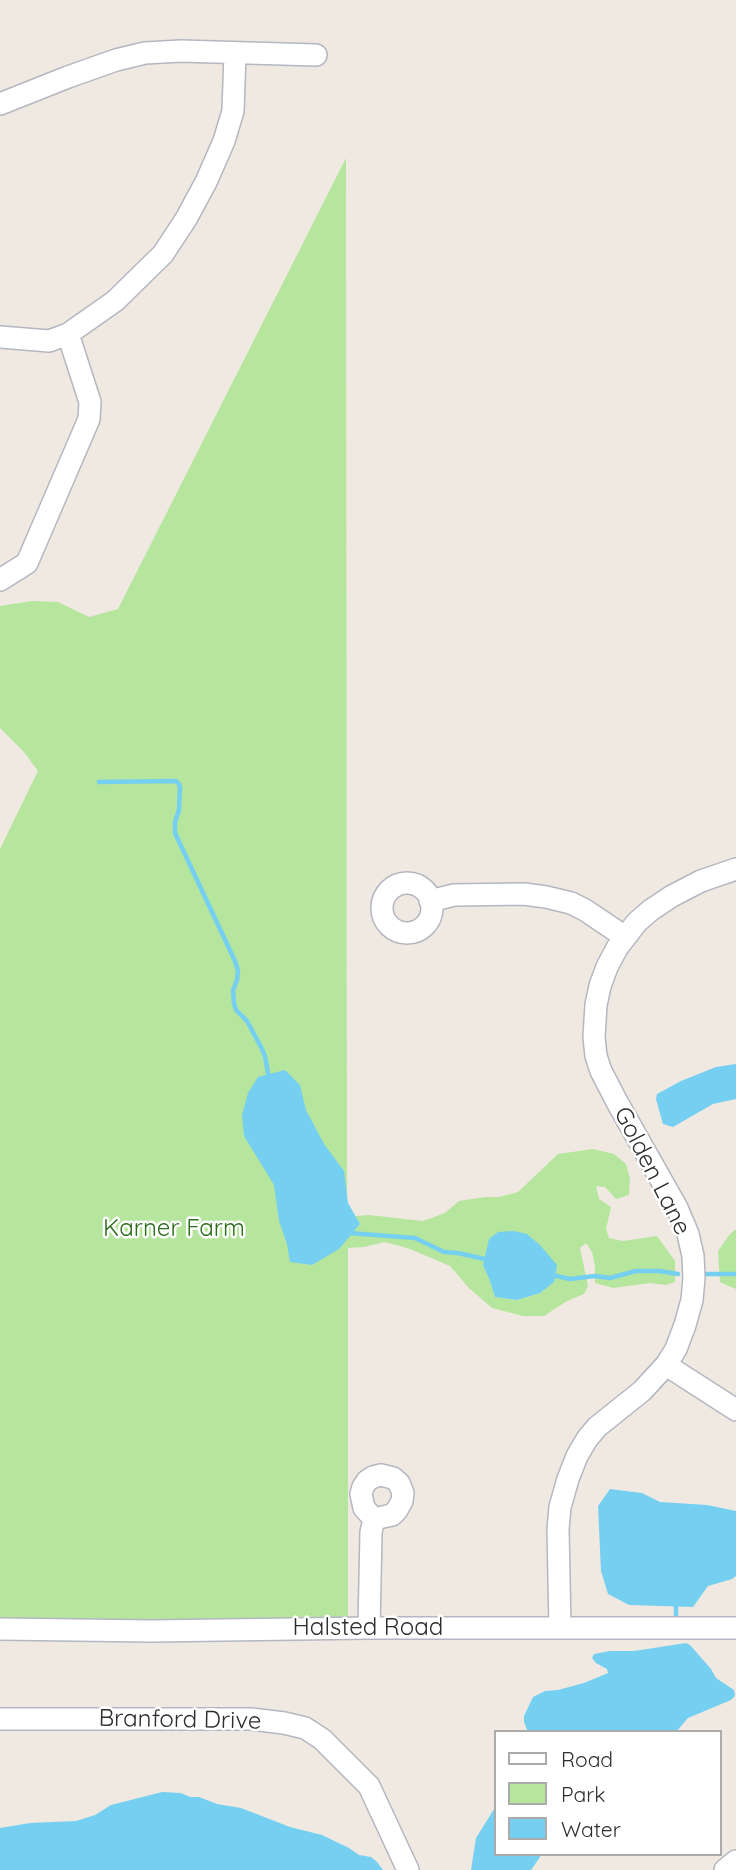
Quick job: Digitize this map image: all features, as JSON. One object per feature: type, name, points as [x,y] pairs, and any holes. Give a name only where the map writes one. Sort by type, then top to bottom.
[{"type":"street","points":[[0,104],[116,60],[145,53],[181,51],[316,55]]},
{"type":"street","points":[[0,337],[49,341],[68,334],[115,301],[163,254],[206,182],[224,141],[234,98],[235,54]]},
{"type":"street","points":[[0,580],[27,563],[89,419],[90,402],[68,334]]},
{"type":"street","name":"Golden Lane","points":[[559,1628],[558,1529],[563,1498],[577,1455],[597,1427],[642,1391],[666,1365],[676,1349],[690,1309],[694,1278],[688,1234],[677,1208],[617,1102],[596,1056],[594,1037],[600,986],[607,967],[637,922],[672,895],[736,869]]},
{"type":"street","points":[[430,901],[454,895],[524,894],[546,897],[585,910],[625,937]]},
{"type":"street","points":[[666,1365],[736,1410]]},
{"type":"street","points":[[369,1628],[371,1532],[374,1519]]},
{"type":"street","name":"Halsted Road","points":[[0,1629],[151,1631],[736,1628]]},
{"type":"street","name":"Branford Drive","points":[[0,1719],[251,1718],[305,1728],[322,1739],[369,1786],[408,1870]]},
{"type":"street","points":[[725,1870],[736,1861]]},
{"type":"green space","name":"Karner Farm","points":[[346,158],[347,1238],[360,1224],[355,1216],[423,1221],[445,1213],[459,1201],[518,1192],[558,1154],[593,1149],[614,1154],[626,1164],[630,1179],[629,1195],[616,1199],[605,1187],[596,1186],[599,1199],[611,1207],[606,1229],[609,1238],[623,1241],[657,1236],[675,1261],[675,1282],[666,1285],[650,1283],[613,1288],[595,1283],[592,1252],[586,1243],[580,1248],[588,1286],[584,1294],[544,1316],[523,1316],[492,1308],[469,1288],[450,1266],[410,1249],[385,1242],[348,1248],[348,1630],[0,1630],[0,849],[38,771],[0,728],[0,606],[32,601],[58,602],[89,617],[118,609]],"holes":[[[483,1265],[540,1293],[517,1300],[495,1297]]]},
{"type":"green space","points":[[736,1229],[736,1289],[720,1282],[718,1251]]},
{"type":"water","points":[[736,1064],[736,1099],[713,1104],[673,1127],[663,1124],[657,1094],[716,1067]]},
{"type":"water","points":[[285,1070],[300,1085],[306,1110],[324,1144],[344,1171],[348,1203],[360,1224],[339,1249],[312,1265],[290,1262],[279,1221],[274,1185],[244,1136],[242,1115],[248,1093],[258,1077]]},
{"type":"water","points":[[498,1232],[527,1234],[557,1265],[554,1282],[540,1293],[517,1300],[495,1297],[483,1265],[489,1239]]},
{"type":"water","points":[[610,1489],[642,1493],[660,1502],[707,1505],[736,1511],[736,1576],[708,1586],[693,1607],[629,1605],[608,1594],[601,1571],[598,1506]]},
{"type":"water","points":[[686,1643],[716,1678],[734,1690],[735,1696],[688,1718],[678,1730],[527,1730],[524,1716],[533,1697],[545,1691],[584,1683],[608,1673],[607,1669],[592,1658],[594,1654]]},
{"type":"water","points":[[162,1792],[181,1793],[241,1808],[290,1827],[322,1835],[359,1855],[371,1857],[383,1870],[0,1870],[0,1828],[30,1823],[76,1821],[95,1815],[111,1805]]},
{"type":"water","points":[[494,1809],[494,1856],[541,1856],[531,1870],[471,1870],[476,1838]]},
{"type":"waterway","points":[[99,782],[176,781],[179,784],[179,810],[175,833],[235,961],[238,971],[233,991],[236,1010],[247,1021],[261,1047],[269,1079]]},
{"type":"waterway","points":[[349,1233],[415,1238],[444,1252],[489,1260]]},
{"type":"waterway","points":[[552,1275],[570,1279],[595,1276],[610,1278],[636,1271],[678,1274]]},
{"type":"waterway","points":[[705,1274],[736,1274]]},
{"type":"waterway","points":[[676,1604],[676,1617]]}]
